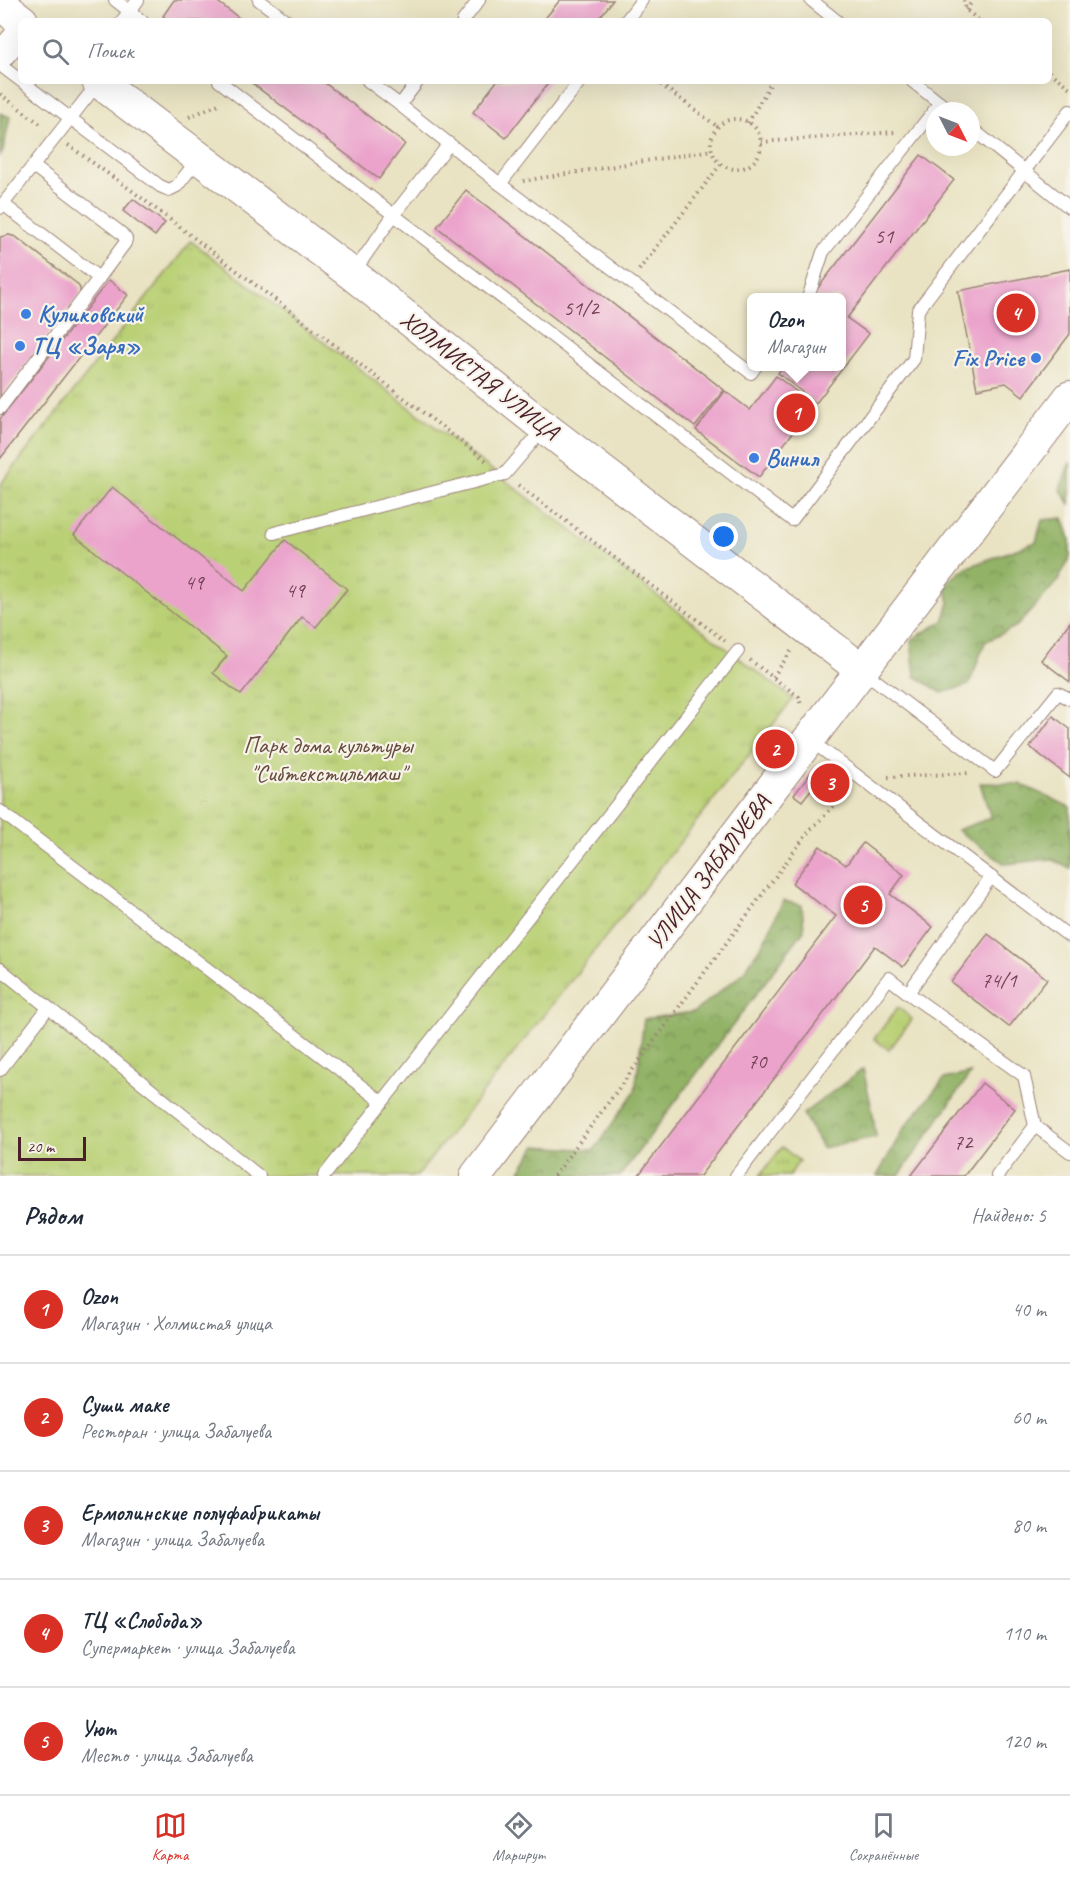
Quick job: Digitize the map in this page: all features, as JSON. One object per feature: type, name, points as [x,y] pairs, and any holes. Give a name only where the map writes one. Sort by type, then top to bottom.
[{"type":"street","points":[[0,4],[18,18]]},
{"type":"street","points":[[2,62],[18,37]]},
{"type":"street","name":"ХОЛМИСТАЯ УЛИЦА","points":[[102,84],[352,274],[544,427],[862,670]]},
{"type":"street","name":"УЛИЦА ЗАБАЛУЕВА","points":[[476,1176],[1070,397]]},
{"type":"lane","points":[[115,0],[126,16],[138,0]]},
{"type":"lane","points":[[259,0],[283,18]]},
{"type":"lane","points":[[465,18],[479,0]]},
{"type":"lane","points":[[628,18],[642,0]]},
{"type":"lane","points":[[811,0],[833,18]]},
{"type":"lane","points":[[2,62],[18,75]]},
{"type":"lane","points":[[29,84],[70,118],[160,186],[169,190],[177,186],[199,158]]},
{"type":"lane","points":[[96,84],[2,206],[99,278]]},
{"type":"lane","points":[[223,84],[792,520],[914,359],[918,310],[1070,111]]},
{"type":"lane","points":[[372,84],[500,184],[747,370]]},
{"type":"lane","points":[[400,105],[416,84]]},
{"type":"lane","points":[[500,184],[578,84]]},
{"type":"lane","points":[[916,84],[939,102]]},
{"type":"lane","points":[[809,293],[823,252],[926,124]]},
{"type":"lane","points":[[980,135],[1070,208]]},
{"type":"lane","points":[[352,274],[393,216],[449,144]]},
{"type":"lane","points":[[0,408],[126,239],[33,166]]},
{"type":"lane","points":[[274,533],[505,474],[544,427]]},
{"type":"lane","points":[[324,1176],[738,651]]},
{"type":"lane","points":[[862,670],[995,771],[1059,693],[1070,699]]},
{"type":"lane","points":[[809,739],[1070,937]]},
{"type":"lane","points":[[0,811],[382,1102]]},
{"type":"lane","points":[[908,993],[991,877]]},
{"type":"lane","points":[[0,969],[259,1176]]},
{"type":"lane","points":[[736,1176],[889,978],[1024,1076],[1035,1126],[1070,1152]]},
{"type":"lane","points":[[0,1070],[48,1008]]},
{"type":"lane","points":[[997,1176],[1035,1126]]},
{"type":"path","points":[[964,0],[966,10],[976,18]]},
{"type":"path","points":[[966,10],[973,0]]},
{"type":"path","points":[[1052,74],[1070,88]]},
{"type":"path","points":[[660,84],[718,127]]},
{"type":"path","points":[[748,123],[770,84]]},
{"type":"path","points":[[0,94],[799,697]]},
{"type":"path","points":[[186,118],[238,96]]},
{"type":"path","points":[[732,120],[748,123],[754,127],[761,142],[757,158],[744,168],[728,168],[721,164],[712,150],[713,134],[718,127],[732,120]]},
{"type":"path","points":[[761,142],[918,131]]},
{"type":"path","points":[[500,184],[712,150]]},
{"type":"path","points":[[630,282],[721,164]]},
{"type":"path","points":[[772,677],[794,647]]},
{"type":"path","points":[[554,1176],[810,830],[861,778],[995,771]]},
{"type":"green space","points":[[0,113],[10,117],[0,156]]},
{"type":"green space","name":"Парк дома культуры \"Сибтекстильмаш\"","points":[[191,241],[793,699],[417,1176],[0,1176],[0,485]]},
{"type":"green space","points":[[1070,462],[1070,504],[1060,489]]},
{"type":"green space","points":[[1063,518],[1070,539],[1070,557],[1058,581],[1017,626],[985,642],[969,685],[942,693],[915,676],[911,640],[943,621],[949,603],[945,584],[965,568],[1036,542],[1042,520]]},
{"type":"green space","points":[[980,783],[1020,784],[1070,807],[1070,869],[1052,859],[1005,864],[957,830],[991,818]]},
{"type":"green space","points":[[783,901],[802,905],[804,930],[620,1176],[517,1176],[536,1146],[594,1150],[635,1091],[644,1019],[694,1012],[743,973],[764,942]]},
{"type":"green space","points":[[898,1007],[912,1019],[889,1050],[874,1039]]},
{"type":"green space","points":[[863,1069],[876,1137],[822,1148],[803,1114]]},
{"type":"green space","points":[[971,1073],[899,1176],[877,1176],[904,1128],[944,1079]]},
{"type":"green space","points":[[782,1147],[799,1161],[789,1176],[760,1176]]},
{"type":"building","points":[[174,0],[215,0],[239,18],[166,18],[163,16]]},
{"type":"building","points":[[560,0],[613,0],[599,18],[545,18]]},
{"type":"building","points":[[253,84],[326,84],[405,144],[379,179]]},
{"type":"building","points":[[495,84],[548,84],[506,138],[473,112]]},
{"type":"building","points":[[921,155],[954,180],[847,318],[869,334],[846,364],[846,293],[814,293]]},
{"type":"building","points":[[466,190],[724,390],[695,427],[437,227]]},
{"type":"building","points":[[133,199],[165,223],[155,236],[123,211]]},
{"type":"building","name":"ТЦ «Заря»","points":[[9,235],[16,237],[76,283],[80,288],[80,294],[0,398],[0,237]]},
{"type":"building","points":[[1070,269],[1070,334],[1023,396],[1006,383],[977,389],[958,291]]},
{"type":"building","points":[[109,280],[128,295],[0,459],[0,419]]},
{"type":"building","points":[[779,371],[841,371],[816,403],[778,373]]},
{"type":"building","points":[[776,376],[814,405],[759,477],[696,430],[725,391],[750,410]]},
{"type":"building","points":[[112,487],[244,591],[285,540],[347,589],[316,627],[302,617],[241,695],[213,673],[227,656],[74,535]]},
{"type":"building","points":[[1070,622],[1070,682],[1041,660]]},
{"type":"building","points":[[1053,716],[1070,729],[1070,778],[1030,747]]},
{"type":"building","points":[[780,728],[792,738],[778,756],[766,747]]},
{"type":"building","points":[[816,766],[824,773],[802,801],[794,795]]},
{"type":"building","points":[[829,775],[838,782],[831,791],[822,784]]},
{"type":"building","points":[[863,843],[904,875],[890,894],[933,927],[903,967],[875,946],[700,1176],[638,1176],[836,916],[792,883],[820,846],[846,865]]},
{"type":"building","points":[[988,934],[1047,979],[1009,1027],[951,982]]},
{"type":"building","points":[[982,1083],[1015,1109],[964,1176],[911,1176]]},
{"type":"place","name":"ТЦ «Слобода»","points":[[1016,313]]},
{"type":"place","name":"Куликовский","points":[[26,314]]},
{"type":"place","name":"ТЦ «Заря»","points":[[20,346]]},
{"type":"place","name":"Fix Price","points":[[1036,358]]},
{"type":"place","name":"Ozon","points":[[796,413]]},
{"type":"place","name":"Винил","points":[[754,458]]},
{"type":"place","name":"Суши маке","points":[[775,749]]},
{"type":"place","name":"Ермолинские полуфабрикаты","points":[[830,783]]},
{"type":"place","name":"Уют","points":[[863,905]]}]
